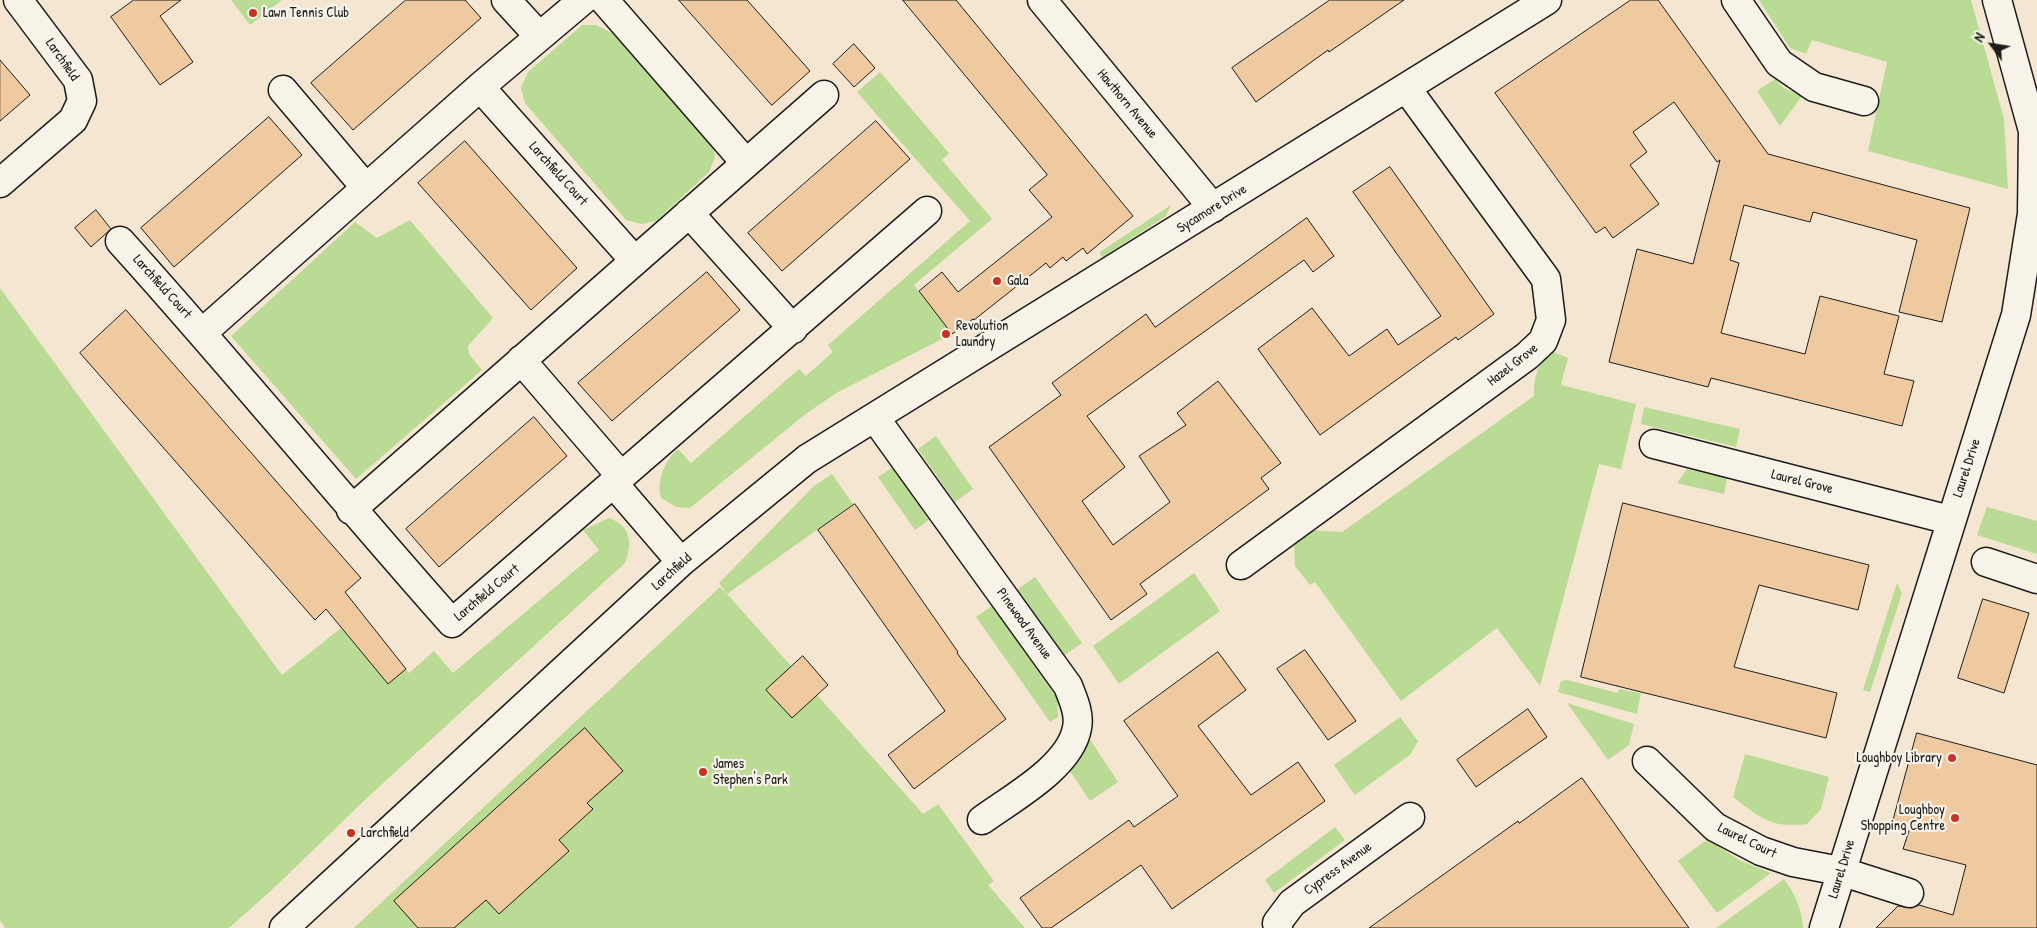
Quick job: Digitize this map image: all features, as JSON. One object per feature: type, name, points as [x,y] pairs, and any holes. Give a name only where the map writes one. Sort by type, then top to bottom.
[{"type":"street","name":"Larchfield","points":[[0,183],[74,120],[82,101],[78,80],[18,0]]},
{"type":"street","points":[[506,0],[539,36]]},
{"type":"street","points":[[202,333],[480,87],[583,0]]},
{"type":"street","points":[[604,0],[746,162]]},
{"type":"street","name":"Hawthorn Avenue","points":[[1042,0],[1213,208]]},
{"type":"street","name":"Sycamore Drive","points":[[876,418],[1547,0]]},
{"type":"street","points":[[1736,0],[1779,63],[1814,87],[1864,100]]},
{"type":"street","name":"Laurel Drive","points":[[1824,928],[1840,871],[2016,314],[2034,214],[2033,132],[1997,0]]},
{"type":"street","name":"Larchfield Court","points":[[480,87],[635,261]]},
{"type":"street","name":"Hazel Grove","points":[[1241,565],[1527,356],[1543,341],[1551,320],[1546,279],[1407,88]]},
{"type":"street","points":[[283,90],[366,188]]},
{"type":"street","points":[[351,510],[824,95]]},
{"type":"street","name":"Larchfield Court","points":[[120,241],[202,333],[351,510],[452,623],[927,211]]},
{"type":"street","points":[[689,213],[793,329]]},
{"type":"street","points":[[521,360],[618,480],[681,562]]},
{"type":"street","name":"Larchfield","points":[[284,928],[681,562],[806,459],[876,418]]},
{"type":"street","name":"Pinewood Avenue","points":[[876,418],[1068,686],[1077,711],[1077,728],[1064,756],[1043,776],[982,820]]},
{"type":"street","name":"Laurel Grove","points":[[1654,444],[1950,520]]},
{"type":"street","points":[[1986,562],[2037,579]]},
{"type":"street","name":"Laurel Court","points":[[1647,761],[1715,827],[1761,851],[1793,862],[1840,871],[1909,893]]},
{"type":"street","name":"Cypress Avenue","points":[[1278,928],[1276,923],[1292,903],[1410,817]]},
{"type":"green space","name":"Lawn Tennis Club","points":[[231,0],[282,0],[250,25]]},
{"type":"green space","points":[[1759,0],[1971,0],[2004,119],[2008,189],[1868,151],[1887,62],[1812,40],[1806,54],[1790,48]]},
{"type":"green space","points":[[582,25],[596,25],[612,33],[713,144],[715,157],[709,172],[656,221],[642,224],[626,220],[525,103],[521,88],[528,72]]},
{"type":"green space","points":[[880,72],[949,153],[942,160],[992,219],[914,285],[952,334],[838,392],[807,413],[690,508],[676,507],[661,498],[660,485],[663,471],[669,459],[678,449],[691,463],[799,369],[806,376],[833,352],[828,345],[970,221],[857,92]]},
{"type":"green space","points":[[1775,79],[1784,88],[1802,96],[1780,126],[1757,91]]},
{"type":"green space","points":[[1171,205],[1166,216],[1102,258],[1100,252]]},
{"type":"green space","points":[[410,220],[493,318],[468,346],[469,354],[482,370],[356,479],[231,336],[355,222],[377,238]]},
{"type":"green space","points":[[0,288],[282,675],[341,628],[359,649],[378,634],[409,673],[434,651],[453,673],[599,550],[583,530],[609,518],[616,521],[626,530],[628,536],[629,549],[625,563],[370,795],[275,887],[229,928],[5,928],[0,920]]},
{"type":"green space","points":[[1549,350],[1568,358],[1561,385],[1636,404],[1621,469],[1599,464],[1540,686],[1497,628],[1401,701],[1315,582],[1310,585],[1295,566],[1294,543],[1310,530],[1342,532],[1534,396],[1534,383],[1537,372]]},
{"type":"green space","points":[[1644,407],[1740,429],[1736,447],[1641,424]]},
{"type":"green space","points":[[936,436],[973,489],[955,502],[918,449]]},
{"type":"green space","points":[[893,467],[929,520],[915,530],[878,477]]},
{"type":"green space","points":[[1687,469],[1727,478],[1724,494],[1677,483]]},
{"type":"green space","points":[[832,474],[853,504],[727,594],[719,583],[814,486]]},
{"type":"green space","points":[[1987,507],[2037,521],[2037,554],[1977,535]]},
{"type":"green space","points":[[1194,573],[1220,611],[1119,684],[1093,646]]},
{"type":"green space","points":[[1035,577],[1082,643],[1062,657],[1015,591]]},
{"type":"green space","points":[[1897,583],[1902,593],[1870,692],[1863,690]]},
{"type":"green space","name":"James Stephen's Park","points":[[720,587],[923,814],[938,804],[994,881],[988,885],[1025,928],[354,928]]},
{"type":"green space","points":[[992,606],[1057,698],[1058,717],[1050,722],[976,617]]},
{"type":"green space","points":[[1567,680],[1618,693],[1619,689],[1641,693],[1637,714],[1558,692],[1561,681]]},
{"type":"green space","points":[[1567,703],[1634,724],[1629,745],[1608,760]]},
{"type":"green space","points":[[1400,717],[1418,741],[1411,754],[1355,795],[1334,765]]},
{"type":"green space","points":[[1087,735],[1118,782],[1090,801],[1068,768]]},
{"type":"green space","points":[[1745,754],[1829,777],[1821,809],[1807,824],[1794,825],[1775,823],[1752,811],[1733,797]]},
{"type":"green space","points":[[1335,827],[1345,840],[1274,893],[1265,880]]},
{"type":"green space","points":[[1708,839],[1739,860],[1771,873],[1717,913],[1678,861]]},
{"type":"green space","points":[[1784,879],[1797,902],[1803,928],[1716,928]]},
{"type":"building","points":[[134,0],[181,0],[160,16],[193,62],[160,85],[111,17]]},
{"type":"building","points":[[406,0],[465,0],[481,18],[353,130],[311,83]]},
{"type":"building","points":[[679,0],[747,0],[810,71],[772,105]]},
{"type":"building","points":[[903,0],[956,0],[1133,216],[1087,254],[1083,248],[1066,261],[1063,257],[1050,268],[1046,263],[974,320],[952,334],[919,291],[942,272],[958,292],[1052,217],[1029,190],[1047,175]]},
{"type":"building","points":[[1330,0],[1404,0],[1329,52],[1328,50],[1256,102],[1232,68]]},
{"type":"building","points":[[1631,0],[1658,0],[1768,154],[1970,208],[1942,322],[1899,312],[1917,240],[1813,212],[1810,222],[1744,205],[1730,260],[1739,263],[1721,333],[1805,354],[1820,296],[1899,316],[1884,374],[1914,381],[1902,426],[1711,378],[1708,387],[1609,362],[1637,249],[1693,264],[1720,160],[1717,162],[1674,102],[1633,132],[1647,152],[1630,165],[1659,204],[1613,238],[1605,227],[1596,233],[1495,93]]},
{"type":"building","points":[[854,44],[875,68],[854,87],[833,64]]},
{"type":"building","points":[[0,60],[30,95],[0,121]]},
{"type":"building","points":[[269,117],[302,155],[174,267],[141,228]]},
{"type":"building","points":[[876,121],[910,159],[782,271],[748,233]]},
{"type":"building","points":[[465,141],[577,268],[531,310],[418,183]]},
{"type":"building","points":[[1390,167],[1494,314],[1458,340],[1456,337],[1320,435],[1258,349],[1312,308],[1349,356],[1387,329],[1398,345],[1441,316],[1353,192]]},
{"type":"building","points":[[96,210],[111,229],[91,247],[75,228]]},
{"type":"building","points":[[1307,218],[1334,256],[1313,272],[1304,260],[1087,416],[1125,467],[1082,501],[1113,545],[1170,502],[1139,456],[1186,425],[1177,413],[1218,381],[1281,463],[1261,478],[1269,489],[1140,584],[1147,594],[1111,620],[989,447],[1061,395],[1052,383],[1146,314],[1155,327]]},
{"type":"building","points":[[707,272],[740,310],[612,421],[578,383]]},
{"type":"building","points":[[126,310],[361,578],[345,592],[406,669],[388,684],[326,609],[315,620],[80,353]]},
{"type":"building","points":[[534,417],[567,456],[439,567],[406,529]]},
{"type":"building","points":[[1623,503],[1869,565],[1858,610],[1759,585],[1734,667],[1837,693],[1826,738],[1581,677]]},
{"type":"building","points":[[855,504],[957,653],[1006,719],[914,789],[888,755],[945,711],[818,530]]},
{"type":"building","points":[[1983,599],[2029,613],[2004,693],[1958,678]]},
{"type":"building","points":[[1305,650],[1356,721],[1328,740],[1277,669]]},
{"type":"building","points":[[1218,652],[1246,690],[1198,726],[1251,795],[1298,762],[1325,801],[1172,909],[1141,865],[1051,928],[1042,928],[1020,898],[1129,820],[1134,827],[1178,796],[1124,721]]},
{"type":"building","points":[[803,656],[828,685],[792,718],[766,690]]},
{"type":"building","points":[[1528,709],[1547,737],[1476,787],[1457,760]]},
{"type":"building","points":[[585,728],[623,771],[587,803],[593,809],[559,840],[569,851],[499,914],[486,900],[454,928],[418,928],[394,901]]},
{"type":"building","points":[[1917,733],[2037,765],[2037,928],[1876,928],[1898,906],[1912,908],[1919,905],[1953,915],[1966,865],[1903,849],[1909,831],[1892,825]]},
{"type":"building","points":[[1582,778],[1689,928],[1369,928],[1518,821],[1519,823]]},
{"type":"place","name":"Lawn Tennis Club","points":[[253,13]]},
{"type":"place","name":"Gala","points":[[997,281]]},
{"type":"place","name":"Revolution Laundry","points":[[946,334]]},
{"type":"place","name":"Loughboy Library","points":[[1952,758]]},
{"type":"place","name":"James Stephen's Park","points":[[703,772]]},
{"type":"place","name":"Loughboy Shopping Centre","points":[[1955,818]]},
{"type":"place","name":"Larchfield","points":[[351,833]]}]
